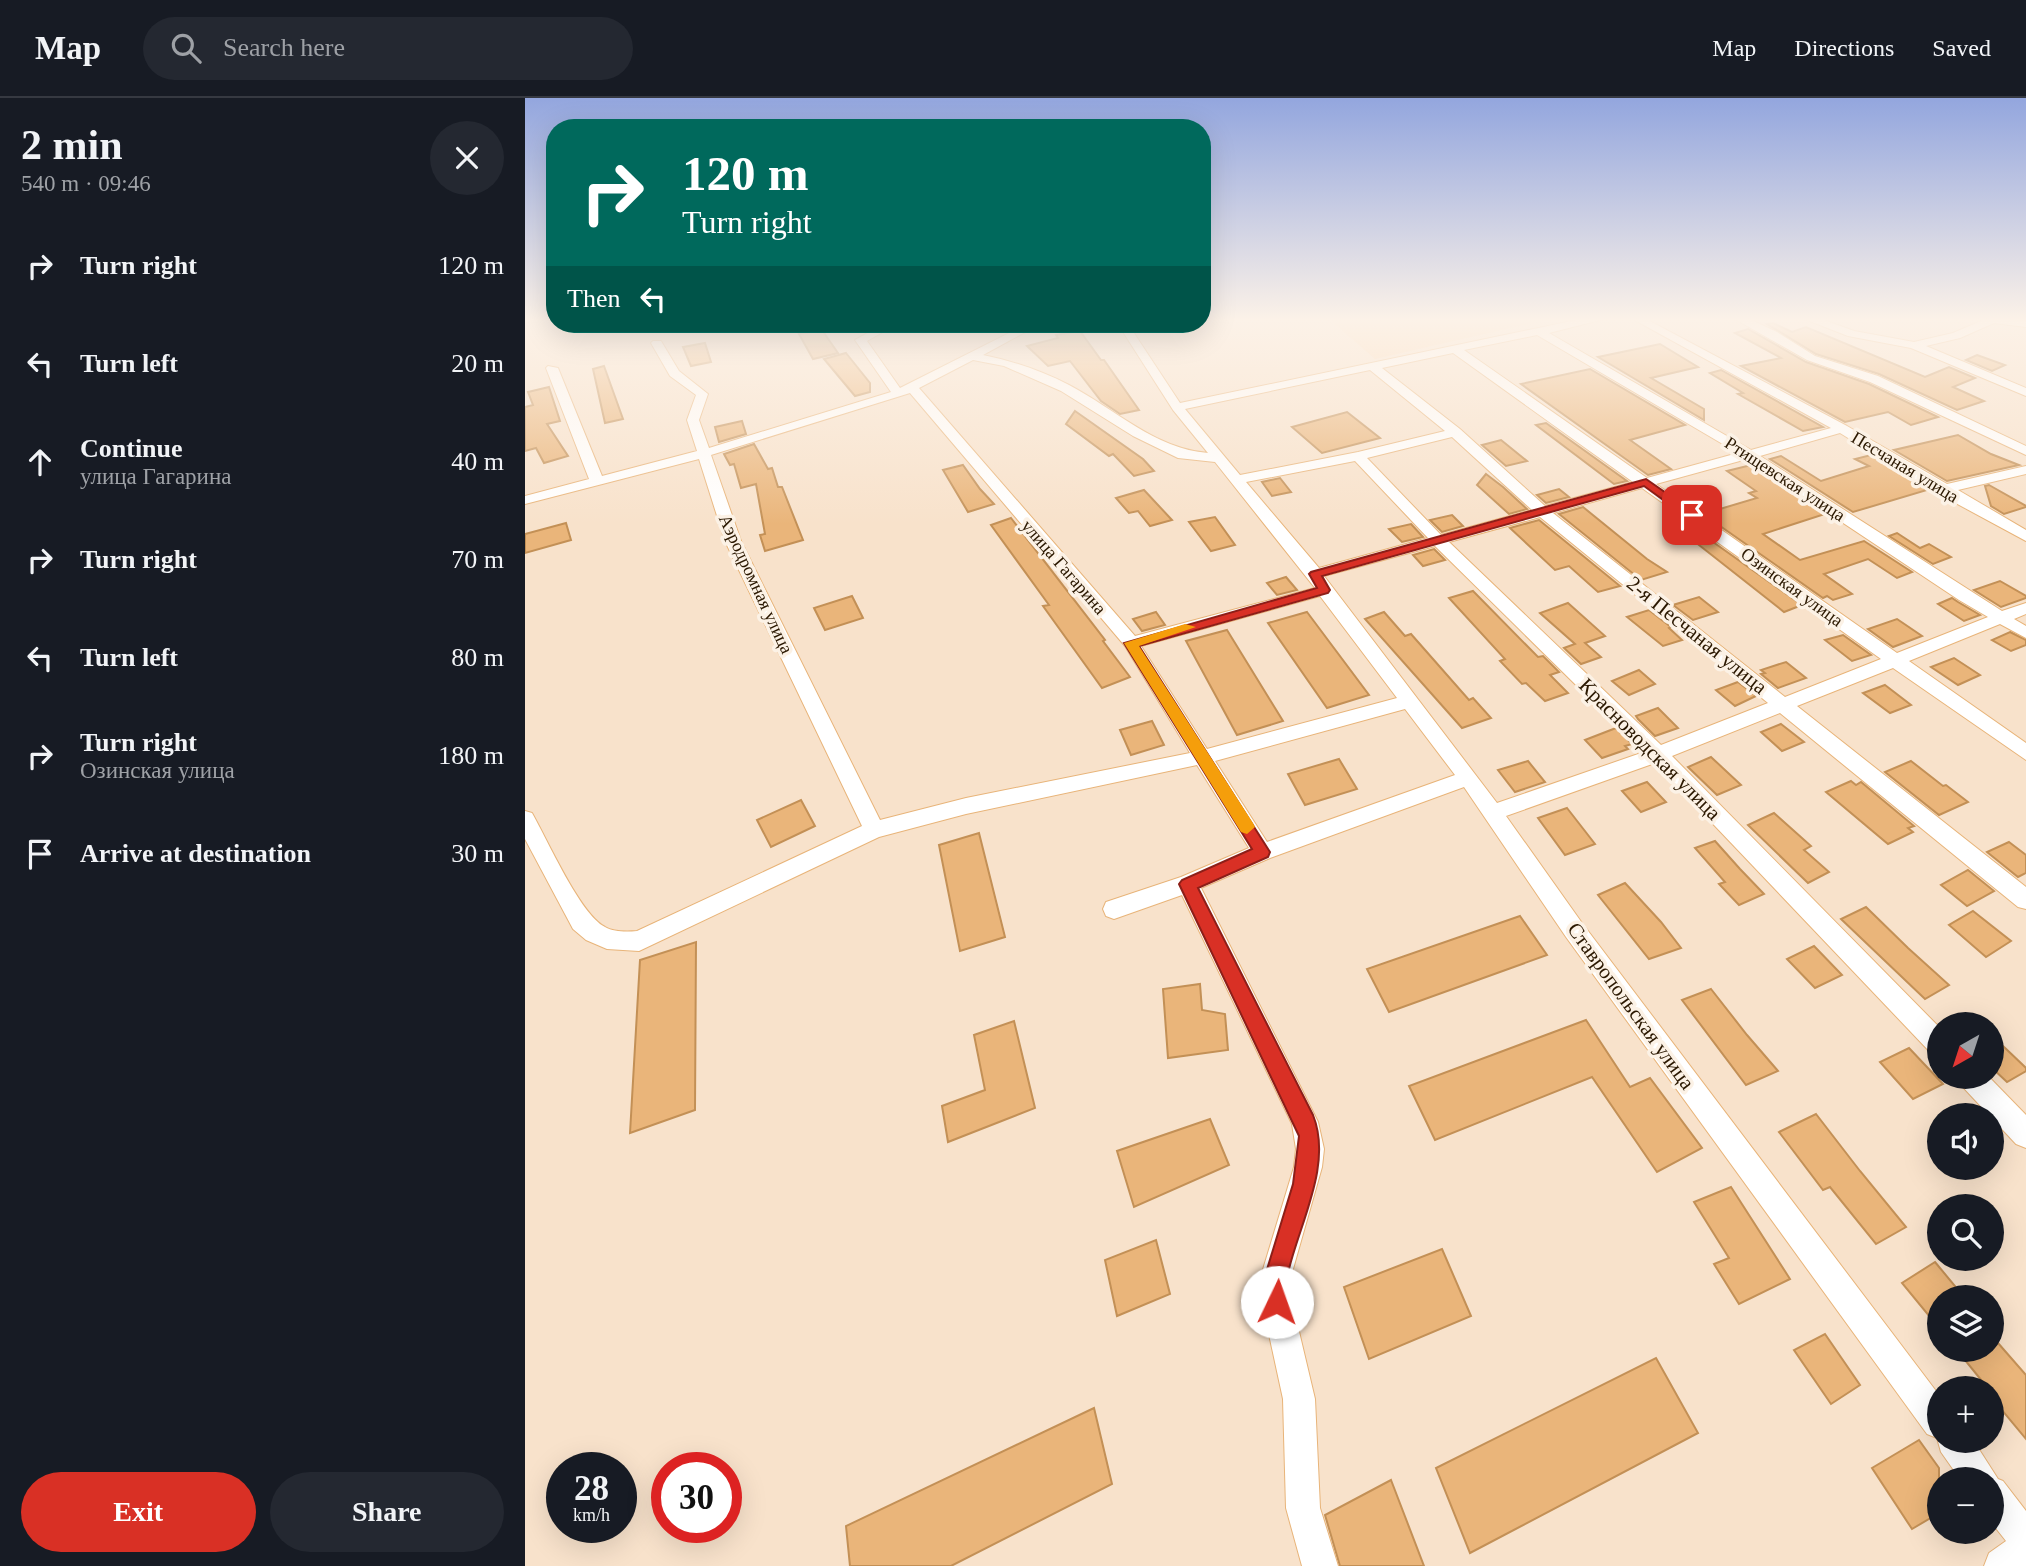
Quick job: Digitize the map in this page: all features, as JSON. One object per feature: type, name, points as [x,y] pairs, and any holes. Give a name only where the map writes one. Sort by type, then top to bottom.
[{"type":"street","points":[[559,387],[597,481]]},
{"type":"street","name":"Аэродромная улица","points":[[692,387],[702,394],[693,420],[702,454],[733,541],[874,830]]},
{"type":"street","name":"улица Гагарина","points":[[902,387],[1131,643],[1262,852]]},
{"type":"street","points":[[525,500],[702,454],[912,387]]},
{"type":"street","points":[[1062,387],[1137,433],[1183,455],[1218,458]]},
{"type":"street","name":"Ставропольская улица","points":[[1164,387],[1218,458],[1240,479],[1320,582],[1407,702],[1468,778],[1927,1406]]},
{"type":"street","points":[[1177,407],[1274,387]]},
{"type":"street","name":"2-я Песчаная улица","points":[[1398,387],[1455,432],[1544,513],[2026,900]]},
{"type":"street","name":"Озинская улица","points":[[1508,387],[2026,753]]},
{"type":"street","name":"Ртищевская улица","points":[[1633,387],[1750,455],[2026,633]]},
{"type":"street","name":"Песчаная улица","points":[[1763,387],[2026,536]]},
{"type":"street","points":[[1890,387],[2026,451]]},
{"type":"street","points":[[1131,643],[1320,582],[1437,539],[1544,513],[1842,429]]},
{"type":"street","points":[[1240,479],[1358,456],[1455,432]]},
{"type":"street","name":"Красноводская улица","points":[[1358,456],[1437,539],[1658,754],[1927,1032]]},
{"type":"street","points":[[1942,490],[2026,470]]},
{"type":"street","points":[[1491,813],[1658,754],[1782,703],[1896,662],[2026,608]]},
{"type":"street","points":[[525,819],[581,922],[593,934],[623,942],[653,936],[874,830],[966,806],[1203,757],[1407,702]]},
{"type":"street","points":[[1114,909],[1188,884],[1262,852],[1468,778]]},
{"type":"street","points":[[1188,884],[1305,1122],[1309,1136],[1306,1175],[1276,1276],[1277,1302],[1299,1399],[1303,1508],[1320,1566]]},
{"type":"street","points":[[1983,1089],[2026,1134]]},
{"type":"street","points":[[2004,1510],[2026,1539]]},
{"type":"street","points":[[2002,1566],[2026,1547]]},
{"type":"building","points":[[549,387],[560,421],[547,424],[568,456],[544,463],[536,448],[525,451],[525,407],[533,405],[528,392]]},
{"type":"building","points":[[597,387],[611,387],[623,419],[605,423]]},
{"type":"building","points":[[847,387],[870,387],[870,392],[855,396]]},
{"type":"building","points":[[1090,387],[1123,387],[1139,410],[1120,414],[1101,401]]},
{"type":"building","points":[[1524,387],[1620,387],[1685,425],[1630,440],[1671,469],[1648,475]]},
{"type":"building","points":[[1648,387],[1666,387],[1704,409],[1704,420]]},
{"type":"building","points":[[1732,387],[1751,387],[1823,427],[1803,431],[1738,394],[1743,393]]},
{"type":"building","points":[[1779,387],[1874,387],[1938,417],[1911,425],[1888,412],[1845,422]]},
{"type":"building","points":[[1906,387],[1954,387],[1984,401],[1957,410]]},
{"type":"building","points":[[1075,411],[1143,459],[1154,471],[1134,476],[1113,454],[1109,456],[1066,424]]},
{"type":"building","points":[[1347,412],[1380,438],[1322,453],[1292,427]]},
{"type":"building","points":[[742,421],[746,434],[719,442],[715,427]]},
{"type":"building","points":[[1546,423],[1627,481],[1614,484],[1536,425]]},
{"type":"building","points":[[1958,435],[1991,454],[2019,465],[1947,481],[1894,450]]},
{"type":"building","points":[[1501,440],[1527,461],[1506,466],[1482,445]]},
{"type":"building","points":[[754,444],[768,469],[772,468],[778,487],[782,487],[803,540],[765,551],[760,535],[765,534],[756,484],[741,488],[734,464],[730,465],[724,454]]},
{"type":"building","points":[[1871,455],[1927,490],[1853,512],[1770,459],[1781,456],[1821,481],[1869,466],[1855,459]]},
{"type":"building","points":[[963,465],[994,504],[968,512],[943,470]]},
{"type":"building","points":[[1751,465],[1825,514],[1763,534],[1800,560],[1864,541],[1912,572],[1897,578],[1868,559],[1824,574],[1852,594],[1833,600],[1827,596],[1823,598],[1703,514],[1757,498],[1749,493],[1756,491],[1727,471]]},
{"type":"building","points":[[1486,474],[1527,509],[1509,514],[1477,485]]},
{"type":"building","points":[[1280,478],[1291,492],[1272,496],[1262,482]]},
{"type":"building","points":[[1989,485],[2026,507],[2004,514],[1991,506],[1985,486]]},
{"type":"building","points":[[1559,489],[1569,497],[1546,503],[1537,495]]},
{"type":"building","points":[[1144,490],[1172,520],[1150,526],[1138,511],[1129,513],[1116,498]]},
{"type":"building","points":[[1583,507],[1667,572],[1641,580],[1559,514]]},
{"type":"building","points":[[1452,515],[1463,526],[1442,532],[1430,520]]},
{"type":"building","points":[[1215,517],[1235,545],[1211,551],[1189,522]]},
{"type":"building","points":[[1011,518],[1105,640],[1103,641],[1130,677],[1102,688],[1043,606],[1049,605],[991,525]]},
{"type":"building","points":[[1539,520],[1620,586],[1598,592],[1569,566],[1555,570],[1510,528]]},
{"type":"building","points":[[1682,520],[1802,605],[1784,612],[1671,523]]},
{"type":"building","points":[[566,523],[571,540],[525,553],[525,534]]},
{"type":"building","points":[[1411,524],[1423,537],[1402,542],[1389,529]]},
{"type":"building","points":[[1897,533],[1920,548],[1929,544],[1951,557],[1933,564],[1889,536]]},
{"type":"building","points":[[1434,549],[1445,560],[1423,566],[1413,555]]},
{"type":"building","points":[[1286,577],[1297,590],[1277,595],[1267,583]]},
{"type":"building","points":[[2000,581],[2026,598],[2001,607],[1974,590]]},
{"type":"building","points":[[1473,591],[1538,657],[1543,656],[1559,672],[1550,675],[1568,693],[1545,701],[1526,683],[1522,684],[1500,661],[1505,659],[1449,598]]},
{"type":"building","points":[[852,596],[863,618],[825,630],[814,608]]},
{"type":"building","points":[[1699,597],[1718,612],[1693,620],[1673,605]]},
{"type":"building","points":[[1952,598],[1980,615],[1964,621],[1938,604]]},
{"type":"building","points":[[1568,603],[1605,636],[1585,643],[1601,657],[1581,664],[1564,648],[1575,644],[1540,613]]},
{"type":"building","points":[[1649,610],[1671,627],[1669,628],[1682,640],[1663,646],[1627,617]]},
{"type":"building","points":[[1156,612],[1165,625],[1142,631],[1133,619]]},
{"type":"building","points":[[1307,612],[1369,695],[1327,708],[1268,623]]},
{"type":"building","points":[[1384,612],[1405,636],[1411,634],[1469,700],[1473,698],[1491,718],[1462,728],[1365,619]]},
{"type":"building","points":[[1897,619],[1922,636],[1893,647],[1868,629]]},
{"type":"building","points":[[1227,630],[1283,721],[1237,735],[1186,641]]},
{"type":"building","points":[[2010,632],[2026,640],[2026,645],[2011,651],[1992,640]]},
{"type":"building","points":[[1843,635],[1871,655],[1852,661],[1825,640]]},
{"type":"building","points":[[1954,658],[1980,675],[1958,685],[1931,667]]},
{"type":"building","points":[[1786,662],[1806,678],[1778,688],[1761,674],[1765,673],[1761,670]]},
{"type":"building","points":[[1639,670],[1655,684],[1629,695],[1612,681]]},
{"type":"building","points":[[1738,682],[1756,696],[1735,706],[1716,690]]},
{"type":"building","points":[[1885,685],[1911,705],[1890,713],[1863,693]]},
{"type":"building","points":[[1658,708],[1678,728],[1655,736],[1636,716]]},
{"type":"building","points":[[1152,721],[1164,745],[1131,755],[1120,730]]},
{"type":"building","points":[[1781,724],[1804,742],[1782,751],[1761,732]]},
{"type":"building","points":[[1616,728],[1632,744],[1625,746],[1628,749],[1602,758],[1585,740]]},
{"type":"building","points":[[1711,757],[1741,785],[1717,795],[1688,767]]},
{"type":"building","points":[[1339,759],[1357,789],[1305,805],[1288,774]]},
{"type":"building","points":[[1528,761],[1545,782],[1515,792],[1498,770]]},
{"type":"building","points":[[1911,761],[1968,802],[1939,815],[1885,772]]},
{"type":"building","points":[[1851,781],[1856,785],[1861,782],[1914,826],[1908,828],[1913,832],[1888,844],[1826,792]]},
{"type":"building","points":[[1647,782],[1666,802],[1641,812],[1622,791]]},
{"type":"building","points":[[801,800],[815,826],[771,847],[757,820]]},
{"type":"building","points":[[1567,808],[1595,844],[1565,855],[1538,818]]},
{"type":"building","points":[[1774,813],[1811,846],[1804,850],[1829,872],[1808,883],[1748,825]]},
{"type":"building","points":[[979,833],[1005,937],[960,951],[939,845]]},
{"type":"building","points":[[1715,841],[1764,894],[1739,905],[1719,884],[1725,882],[1695,848]]},
{"type":"building","points":[[2009,842],[2026,855],[2026,873],[2018,877],[1987,852]]},
{"type":"building","points":[[1968,870],[1994,891],[1967,906],[1941,885]]},
{"type":"building","points":[[1625,883],[1681,948],[1649,959],[1598,895]]},
{"type":"building","points":[[1866,907],[1949,985],[1925,999],[1841,919]]},
{"type":"building","points":[[1973,911],[2011,941],[1986,957],[1949,925]]},
{"type":"building","points":[[1520,916],[1547,955],[1389,1012],[1367,969]]},
{"type":"building","points":[[696,942],[695,1110],[630,1133],[640,960]]},
{"type":"building","points":[[1814,946],[1842,975],[1815,988],[1787,959]]},
{"type":"building","points":[[1200,984],[1202,1010],[1225,1014],[1228,1050],[1168,1058],[1163,989]]},
{"type":"building","points":[[1711,989],[1778,1071],[1746,1085],[1682,1000]]},
{"type":"building","points":[[1586,1020],[1630,1087],[1650,1078],[1702,1148],[1657,1172],[1592,1077],[1435,1140],[1409,1086]]},
{"type":"building","points":[[1014,1021],[1035,1108],[948,1142],[942,1106],[985,1090],[974,1035]]},
{"type":"building","points":[[2004,1047],[2026,1068],[2026,1071],[2007,1082],[2004,1079]]},
{"type":"building","points":[[1909,1048],[1927,1067],[1927,1089],[1933,1089],[1913,1099],[1880,1062]]},
{"type":"building","points":[[1816,1114],[1906,1227],[1876,1244],[1830,1187],[1823,1190],[1779,1132]]},
{"type":"building","points":[[1210,1119],[1229,1165],[1134,1207],[1117,1151]]},
{"type":"building","points":[[1731,1187],[1790,1279],[1739,1304],[1714,1264],[1729,1258],[1694,1202]]},
{"type":"building","points":[[1156,1240],[1170,1294],[1117,1316],[1105,1260]]},
{"type":"building","points":[[1442,1249],[1471,1316],[1369,1359],[1344,1287]]},
{"type":"building","points":[[1927,1267],[1927,1271],[1942,1271],[1954,1285],[1927,1285],[1927,1313],[1902,1283]]},
{"type":"building","points":[[1825,1334],[1860,1385],[1831,1404],[1794,1350]]},
{"type":"building","points":[[2004,1350],[2026,1375],[2026,1439],[2004,1413],[2004,1376],[1978,1376],[1967,1362],[2004,1362]]},
{"type":"building","points":[[1656,1358],[1698,1433],[1470,1553],[1436,1468]]},
{"type":"building","points":[[1094,1408],[1112,1484],[951,1566],[850,1566],[846,1526]]},
{"type":"building","points":[[1919,1440],[1938,1467],[1927,1467],[1927,1520],[1912,1529],[1872,1468]]},
{"type":"building","points":[[1391,1480],[1424,1566],[1340,1566],[1325,1515]]},
{"type":"slow traffic","points":[[1190,627],[1131,643],[1247,827]]},
{"type":"route","points":[[1277,1302],[1276,1276],[1304,1184],[1310,1149],[1309,1136],[1305,1122],[1188,884],[1262,852],[1131,643],[1324,590],[1315,574],[1646,483],[1692,515]]}]
